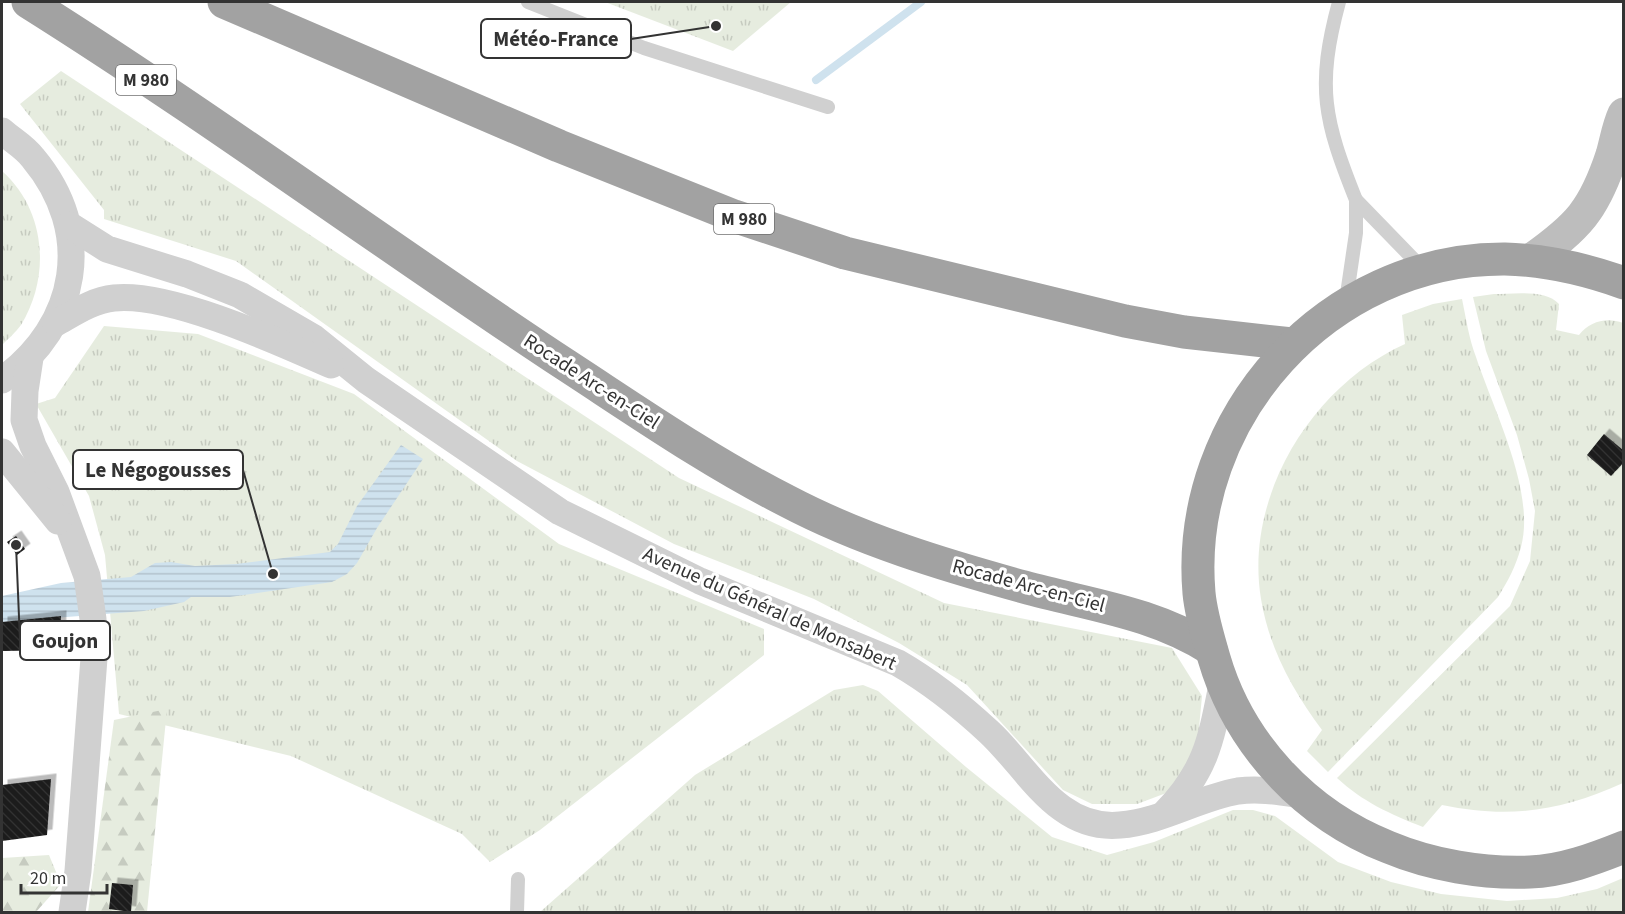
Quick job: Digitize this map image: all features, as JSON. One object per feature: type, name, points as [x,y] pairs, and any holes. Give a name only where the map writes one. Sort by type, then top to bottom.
[{"type":"highway","name":"Rocade Arc-en-Ciel","points":[[28,2],[448,287],[720,463],[788,502],[855,531],[941,562],[1028,588],[1132,612],[1184,631],[1211,649]]},
{"type":"highway","name":"M 980","points":[[224,2],[559,146],[734,216],[845,253],[1125,321],[1184,332],[1292,344]]},
{"type":"highway","points":[[1623,283],[1583,270],[1531,260],[1477,261],[1424,270],[1384,284],[1346,304],[1292,344],[1268,370],[1241,410],[1215,463],[1205,497],[1199,532],[1198,568],[1199,595],[1211,649],[1222,685],[1243,725],[1269,762],[1302,795],[1334,820],[1370,840],[1408,856],[1448,866],[1531,872],[1575,865],[1623,847]]},
{"type":"main road","points":[[1531,260],[1561,239],[1587,213],[1599,190],[1623,114]]},
{"type":"street","points":[[2,131],[32,156],[55,188],[69,225],[72,258],[68,291],[56,323],[30,358],[2,380]]},
{"type":"street","name":"Avenue du Général de Monsabert","points":[[69,225],[107,249],[187,274],[240,295],[314,338],[366,380],[560,512],[700,581],[898,663],[926,679],[990,733],[1048,799],[1072,815],[1088,821],[1119,826],[1239,791],[1264,790],[1302,795]]},
{"type":"street","name":"Avenue du Général de Monsabert","points":[[56,323],[87,305],[113,298],[138,298],[209,316],[249,330],[366,380]]},
{"type":"street","points":[[30,358],[24,391],[24,420],[33,446],[56,492],[87,576],[93,619],[94,658],[78,871],[72,912]]},
{"type":"street","points":[[2,452],[73,541]]},
{"type":"street","points":[[1163,815],[1188,790],[1199,772],[1212,732],[1222,685]]},
{"type":"lane","points":[[528,2],[644,48],[828,107]]},
{"type":"lane","points":[[1338,2],[1326,53],[1324,96],[1333,144],[1356,200],[1424,270]]},
{"type":"lane","points":[[1346,304],[1356,233],[1356,200]]},
{"type":"lane","points":[[518,879],[518,912]]},
{"type":"green space","points":[[605,2],[791,2],[733,51]]},
{"type":"green space","points":[[61,71],[679,478],[944,603],[1172,648],[1202,696],[1196,760],[1169,792],[1137,804],[1092,804],[1063,790],[967,685],[899,643],[814,599],[674,544],[517,461],[236,261],[104,219],[104,210],[20,104]]},
{"type":"green space","points":[[2,171],[17,187],[28,205],[39,244],[40,265],[31,306],[21,325],[2,345]]},
{"type":"green space","points":[[1529,293],[1553,299],[1559,304],[1556,330],[1579,335],[1588,326],[1605,320],[1623,323],[1623,783],[1578,800],[1535,810],[1490,811],[1442,805],[1423,827],[1377,807],[1337,778],[1510,606],[1530,561],[1535,511],[1529,479],[1517,435],[1486,351],[1473,297]]},
{"type":"green space","points":[[1462,299],[1474,350],[1518,476],[1523,501],[1524,525],[1521,547],[1517,561],[1498,597],[1328,772],[1307,751],[1322,730],[1292,684],[1276,652],[1265,617],[1258,560],[1263,522],[1275,484],[1292,449],[1314,416],[1341,387],[1371,363],[1405,344],[1402,315],[1433,304]]},
{"type":"green space","points":[[104,326],[198,334],[354,394],[559,544],[764,629],[764,655],[540,830],[490,862],[462,834],[291,756],[119,714],[105,555],[89,496],[36,404],[55,398]]},
{"type":"green space","points":[[863,685],[878,691],[1052,837],[1107,855],[1154,842],[1233,810],[1253,810],[1275,816],[1338,862],[1391,882],[1441,894],[1507,901],[1557,898],[1597,889],[1623,878],[1623,912],[540,912],[695,775],[834,690]]},
{"type":"green space","points":[[167,709],[147,912],[88,912],[114,720]]},
{"type":"green space","points":[[49,855],[61,884],[36,912],[2,912],[2,858]]},
{"type":"water","points":[[401,445],[423,459],[377,528],[357,563],[347,574],[332,582],[230,597],[191,597],[184,602],[144,611],[2,622],[2,596],[61,583],[131,577],[155,563],[171,562],[195,566],[236,564],[330,552],[338,544],[357,506]]},
{"type":"building","points":[[1604,434],[1624,451],[1624,462],[1611,476],[1587,455]]},
{"type":"building","points":[[16,536],[25,549],[17,555],[7,542]]},
{"type":"building","points":[[61,616],[60,650],[2,651],[2,622]]},
{"type":"building","points":[[51,779],[47,835],[2,841],[2,785]]},
{"type":"building","points":[[112,883],[133,885],[131,912],[109,909]]},
{"type":"waterway","points":[[816,80],[921,2]]},
{"type":"place","name":"Météo-France","points":[[716,26]]},
{"type":"place","name":"Goujon","points":[[16,545]]},
{"type":"place","name":"Le Négogousses","points":[[273,574]]}]
